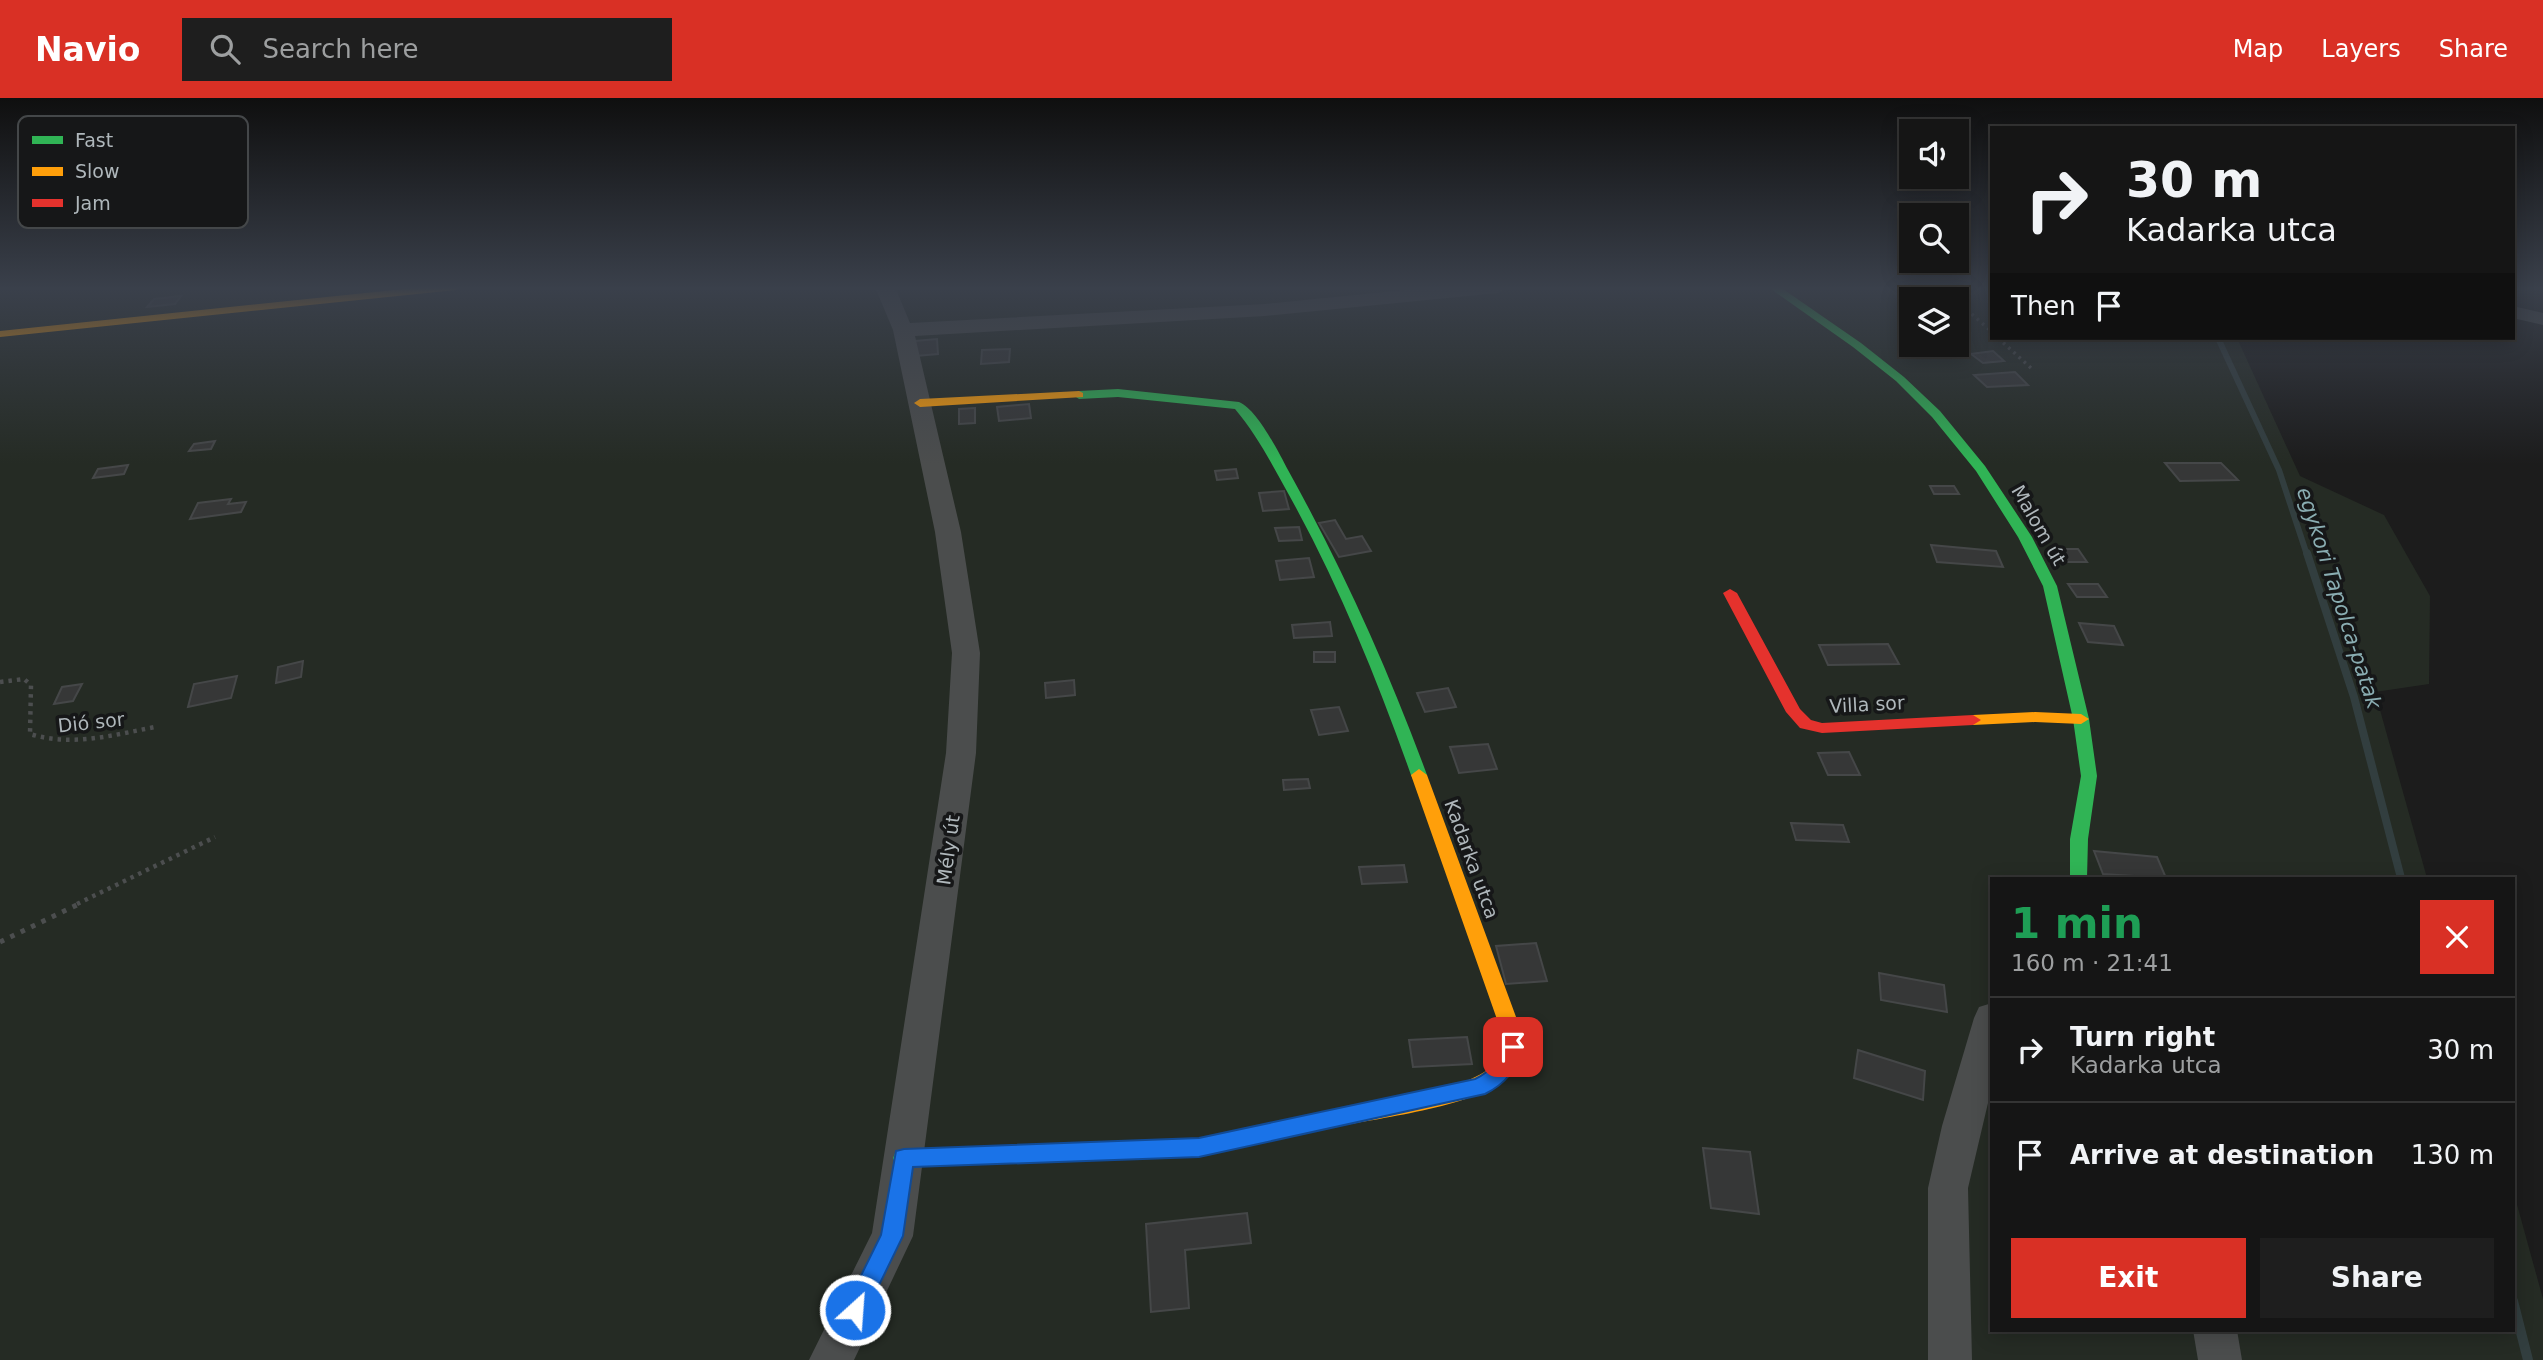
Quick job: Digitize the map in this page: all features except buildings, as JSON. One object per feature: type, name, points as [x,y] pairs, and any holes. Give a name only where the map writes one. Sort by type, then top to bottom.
[{"type":"street","name":"Mély út","points":[[831,1360],[892,1236],[961,753],[966,653],[948,532],[907,346]]},
{"type":"street","name":"Malom út","points":[[1854,346],[1900,379],[1936,414],[1981,469],[2025,537],[2050,586],[2081,719],[2089,776],[2079,839],[2079,877]]},
{"type":"street","name":"Kadarka utca","points":[[904,1158],[1199,1148],[1478,1087],[1495,1079],[1507,1064],[1513,1047],[1509,1025],[1398,716],[1332,559],[1255,424],[1239,406],[1118,393],[920,403]]},
{"type":"street","name":"Villa sor","points":[[1730,593],[1794,712],[1806,724],[1822,727],[2035,717],[2081,719]]},
{"type":"street","points":[[1950,1360],[1948,1188],[1961,1126],[1990,1025]]},
{"type":"street","points":[[2216,1332],[2220,1360]]},
{"type":"path","points":[[2007,346],[2031,368]]},
{"type":"path","name":"Dió sor","points":[[0,681],[24,679],[31,685],[32,694],[26,720],[30,734],[45,740],[72,741],[155,727]]},
{"type":"path","points":[[0,942],[215,837]]},
{"type":"shaded area","points":[[0,346],[1899,346],[1899,357],[1969,357],[1969,346],[2241,346],[2300,476],[2384,515],[2430,596],[2429,684],[2375,692],[2427,877],[1990,877],[1990,1332],[2515,1332],[2515,1197],[2543,1299],[2543,1360],[0,1360]]},
{"type":"waterway","name":"egykori Tapolca-patak","points":[[2222,346],[2279,470],[2307,555]]},
{"type":"waterway","name":"egykori Tapolca-patak","points":[[2307,553],[2354,697],[2401,877]]},
{"type":"waterway","name":"egykori Tapolca-patak","points":[[2515,1309],[2528,1360]]},
{"type":"traffic: fast","points":[[1858,346],[1900,379],[1936,414],[1981,469],[2025,537],[2050,586],[2081,719],[2089,776],[2079,839],[2079,877]]},
{"type":"traffic: fast","points":[[1079,395],[1118,393],[1239,406],[1267,445],[1346,592],[1392,701],[1419,775]]},
{"type":"traffic: fast","points":[[903,1158],[1199,1148],[1346,1116]]},
{"type":"traffic: slow","points":[[920,403],[1079,395]]},
{"type":"traffic: slow","points":[[1973,720],[2035,717],[2081,719]]},
{"type":"traffic: slow","points":[[1346,1116],[1456,1093],[1494,1077],[1505,1067],[1509,1057],[1509,1025],[1419,775]]},
{"type":"traffic: jam","points":[[1730,593],[1794,712],[1806,724],[1822,728],[1973,720]]},
{"type":"route","points":[[855,1310],[892,1236],[904,1158],[1199,1148],[1478,1087],[1495,1079],[1507,1064],[1513,1047]]}]
